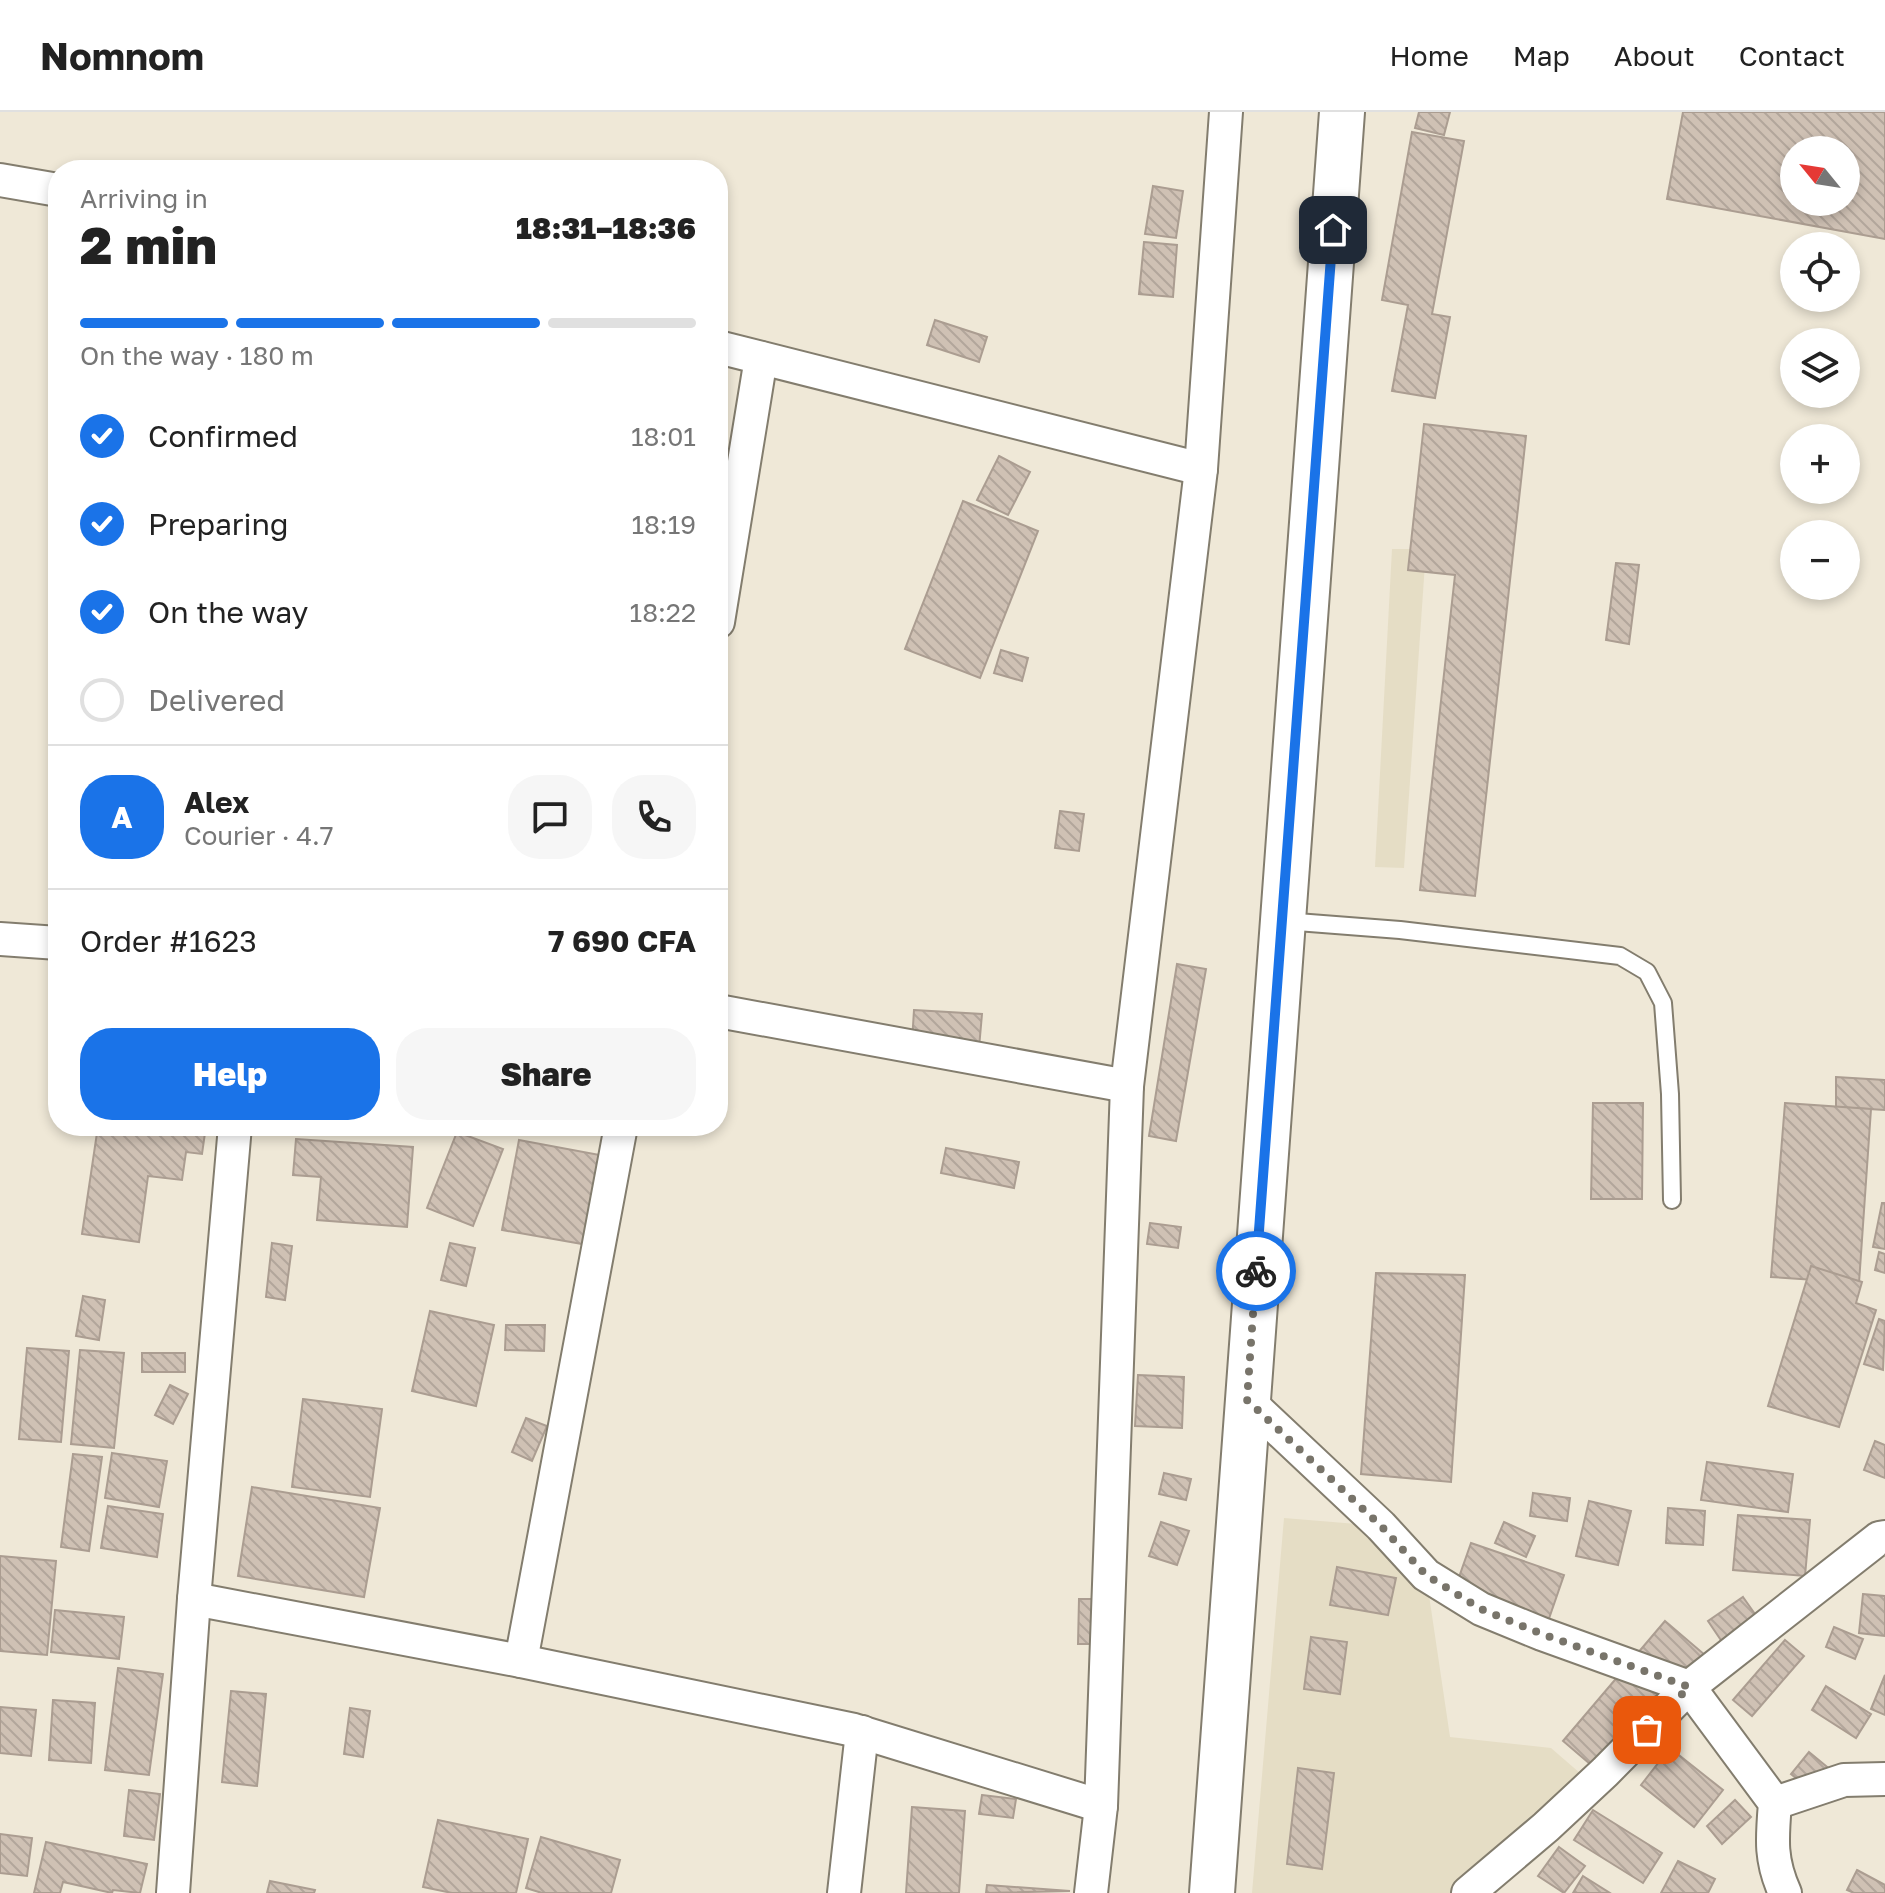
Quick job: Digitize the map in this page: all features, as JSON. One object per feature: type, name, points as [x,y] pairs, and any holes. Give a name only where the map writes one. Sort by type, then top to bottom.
[{"type":"highway","points":[[1212,1893],[1342,112]]},
{"type":"street","points":[[1091,1893],[1101,1806],[1127,1086],[1201,469],[1226,112]]},
{"type":"street","points":[[0,180],[48,188]]},
{"type":"street","points":[[728,350],[1201,469]]},
{"type":"street","points":[[728,561],[761,358]]},
{"type":"street","points":[[0,939],[48,942]]},
{"type":"street","points":[[728,1013],[1127,1086]]},
{"type":"street","points":[[173,1893],[194,1599],[234,1136]]},
{"type":"street","points":[[521,1661],[619,1136]]},
{"type":"street","points":[[1247,1400],[1381,1526],[1426,1575],[1481,1609],[1689,1687],[1775,1803],[1772,1848],[1775,1870],[1785,1893]]},
{"type":"street","points":[[1468,1893],[1576,1800],[1689,1687],[1879,1538],[1885,1537]]},
{"type":"street","points":[[194,1599],[521,1661],[862,1732],[1101,1806]]},
{"type":"street","points":[[844,1893],[862,1732]]},
{"type":"street","points":[[1775,1803],[1844,1780],[1885,1779]]},
{"type":"lane","points":[[1283,921],[1400,930],[1620,956],[1647,972],[1663,1003],[1670,1094],[1672,1200]]},
{"type":"shaded area","points":[[1392,549],[1426,549],[1404,868],[1375,867]]},
{"type":"shaded area","points":[[1284,1518],[1381,1526],[1426,1575],[1450,1737],[1551,1748],[1588,1780],[1490,1893],[1252,1893]]},
{"type":"building","points":[[1419,112],[1450,112],[1444,135],[1415,128]]},
{"type":"building","points":[[1683,112],[1885,112],[1885,239],[1667,199]]},
{"type":"building","points":[[1412,132],[1464,141],[1432,314],[1450,317],[1435,398],[1392,391],[1408,305],[1382,300]]},
{"type":"building","points":[[1153,186],[1183,191],[1176,238],[1145,234]]},
{"type":"building","points":[[1144,242],[1177,245],[1173,297],[1139,294]]},
{"type":"building","points":[[935,320],[987,337],[979,362],[927,345]]},
{"type":"building","points":[[1424,424],[1526,436],[1475,896],[1420,890],[1455,575],[1408,570]]},
{"type":"building","points":[[999,456],[1030,472],[1008,515],[977,500]]},
{"type":"building","points":[[963,501],[1038,531],[980,678],[905,649]]},
{"type":"building","points":[[1616,563],[1639,565],[1629,644],[1606,640]]},
{"type":"building","points":[[1001,650],[1028,658],[1022,681],[994,673]]},
{"type":"building","points":[[1060,811],[1084,814],[1079,851],[1055,848]]},
{"type":"building","points":[[1177,964],[1206,969],[1176,1141],[1149,1136]]},
{"type":"building","points":[[914,1010],[982,1014],[979,1048],[912,1042]]},
{"type":"building","points":[[1836,1077],[1885,1080],[1885,1110],[1836,1107]]},
{"type":"building","points":[[1593,1103],[1643,1103],[1642,1199],[1591,1199]]},
{"type":"building","points":[[1785,1103],[1871,1109],[1859,1283],[1771,1277]]},
{"type":"building","points":[[97,1136],[205,1136],[202,1154],[186,1152],[182,1180],[148,1176],[139,1242],[82,1234]]},
{"type":"building","points":[[455,1136],[468,1136],[503,1149],[473,1226],[427,1208]]},
{"type":"building","points":[[296,1139],[413,1147],[407,1227],[317,1220],[321,1177],[293,1175]]},
{"type":"building","points":[[519,1140],[605,1156],[588,1245],[502,1230]]},
{"type":"building","points":[[946,1148],[1019,1162],[1014,1188],[941,1173]]},
{"type":"building","points":[[1882,1203],[1885,1203],[1885,1249],[1873,1247]]},
{"type":"building","points":[[1150,1223],[1181,1227],[1178,1248],[1147,1244]]},
{"type":"building","points":[[272,1243],[292,1246],[285,1300],[266,1297]]},
{"type":"building","points":[[450,1243],[475,1248],[466,1286],[441,1280]]},
{"type":"building","points":[[1879,1252],[1885,1254],[1885,1273],[1875,1270]]},
{"type":"building","points":[[1811,1266],[1862,1282],[1856,1303],[1876,1310],[1839,1427],[1768,1406]]},
{"type":"building","points":[[1376,1273],[1465,1275],[1451,1482],[1361,1474]]},
{"type":"building","points":[[83,1296],[105,1300],[99,1340],[76,1336]]},
{"type":"building","points":[[430,1311],[494,1325],[476,1406],[412,1391]]},
{"type":"building","points":[[1879,1319],[1885,1321],[1883,1370],[1864,1364]]},
{"type":"building","points":[[506,1325],[545,1325],[544,1351],[505,1350]]},
{"type":"building","points":[[27,1348],[69,1351],[61,1442],[19,1439]]},
{"type":"building","points":[[80,1350],[124,1353],[114,1448],[71,1444]]},
{"type":"building","points":[[142,1353],[185,1353],[185,1372],[142,1372]]},
{"type":"building","points":[[1138,1375],[1184,1377],[1182,1428],[1135,1426]]},
{"type":"building","points":[[170,1385],[188,1394],[173,1424],[155,1415]]},
{"type":"building","points":[[303,1399],[382,1409],[370,1497],[292,1487]]},
{"type":"building","points":[[526,1418],[547,1426],[532,1461],[512,1452]]},
{"type":"building","points":[[1875,1441],[1885,1445],[1885,1478],[1864,1470]]},
{"type":"building","points":[[112,1453],[167,1461],[159,1507],[105,1498]]},
{"type":"building","points":[[73,1454],[102,1457],[89,1551],[61,1547]]},
{"type":"building","points":[[1707,1462],[1793,1474],[1788,1512],[1701,1500]]},
{"type":"building","points":[[1164,1473],[1191,1479],[1186,1500],[1159,1494]]},
{"type":"building","points":[[252,1487],[380,1508],[364,1597],[238,1576]]},
{"type":"building","points":[[1533,1493],[1570,1498],[1567,1521],[1530,1516]]},
{"type":"building","points":[[1589,1501],[1631,1511],[1618,1565],[1576,1556]]},
{"type":"building","points":[[108,1506],[163,1514],[157,1557],[101,1548]]},
{"type":"building","points":[[1668,1508],[1705,1511],[1703,1545],[1666,1543]]},
{"type":"building","points":[[1738,1515],[1810,1520],[1805,1576],[1733,1570]]},
{"type":"building","points":[[1161,1522],[1189,1531],[1177,1565],[1149,1556]]},
{"type":"building","points":[[1504,1522],[1535,1536],[1526,1557],[1495,1543]]},
{"type":"building","points":[[1471,1543],[1564,1575],[1544,1633],[1451,1600]]},
{"type":"building","points":[[0,1556],[56,1561],[47,1655],[0,1651]]},
{"type":"building","points":[[1337,1567],[1396,1578],[1388,1615],[1330,1605]]},
{"type":"building","points":[[1863,1594],[1885,1596],[1885,1636],[1859,1633]]},
{"type":"building","points":[[1743,1597],[1762,1624],[1727,1649],[1708,1621]]},
{"type":"building","points":[[1079,1599],[1103,1599],[1103,1644],[1078,1644]]},
{"type":"building","points":[[55,1610],[124,1617],[119,1659],[51,1652]]},
{"type":"building","points":[[1665,1621],[1705,1655],[1603,1775],[1563,1741]]},
{"type":"building","points":[[1834,1627],[1863,1639],[1855,1659],[1826,1647]]},
{"type":"building","points":[[1311,1637],[1347,1642],[1340,1694],[1304,1689]]},
{"type":"building","points":[[1785,1640],[1804,1656],[1752,1716],[1733,1700]]},
{"type":"building","points":[[118,1668],[163,1674],[149,1775],[105,1770]]},
{"type":"building","points":[[1885,1675],[1885,1715],[1871,1709]]},
{"type":"building","points":[[1826,1686],[1871,1714],[1856,1738],[1812,1710]]},
{"type":"building","points":[[231,1691],[266,1694],[257,1786],[222,1782]]},
{"type":"building","points":[[53,1700],[95,1703],[91,1763],[49,1760]]},
{"type":"building","points":[[0,1707],[36,1710],[31,1756],[0,1753]]},
{"type":"building","points":[[350,1708],[370,1711],[363,1757],[344,1754]]},
{"type":"building","points":[[1670,1748],[1723,1790],[1694,1827],[1641,1785]]},
{"type":"building","points":[[1809,1752],[1838,1776],[1820,1798],[1791,1774]]},
{"type":"building","points":[[1298,1768],[1334,1773],[1322,1869],[1287,1864]]},
{"type":"building","points":[[129,1790],[160,1794],[154,1840],[124,1836]]},
{"type":"building","points":[[982,1795],[1016,1799],[1013,1818],[979,1814]]},
{"type":"building","points":[[1735,1800],[1751,1817],[1722,1844],[1707,1826]]},
{"type":"building","points":[[912,1807],[965,1811],[959,1893],[906,1893]]},
{"type":"building","points":[[1593,1810],[1662,1853],[1643,1883],[1574,1840]]},
{"type":"building","points":[[438,1820],[528,1839],[516,1893],[452,1893],[423,1887]]},
{"type":"building","points":[[0,1834],[32,1838],[27,1876],[0,1873]]},
{"type":"building","points":[[541,1837],[620,1860],[611,1893],[542,1893],[526,1888]]},
{"type":"building","points":[[46,1842],[147,1864],[140,1893],[113,1890],[112,1893],[63,1882],[60,1893],[34,1893]]},
{"type":"building","points":[[1559,1847],[1585,1866],[1564,1893],[1538,1876]]},
{"type":"building","points":[[1678,1861],[1715,1879],[1708,1893],[1661,1893]]},
{"type":"building","points":[[1857,1870],[1885,1885],[1885,1893],[1854,1893],[1847,1890]]},
{"type":"building","points":[[1583,1876],[1610,1893],[1573,1893]]},
{"type":"building","points":[[270,1881],[315,1890],[314,1893],[267,1893]]},
{"type":"building","points":[[987,1885],[1070,1891],[986,1893]]},
{"type":"way so far","points":[[1256,1271],[1247,1400],[1381,1526],[1426,1575],[1481,1609],[1689,1687],[1647,1730]]},
{"type":"route","points":[[1256,1271],[1333,230]]}]
